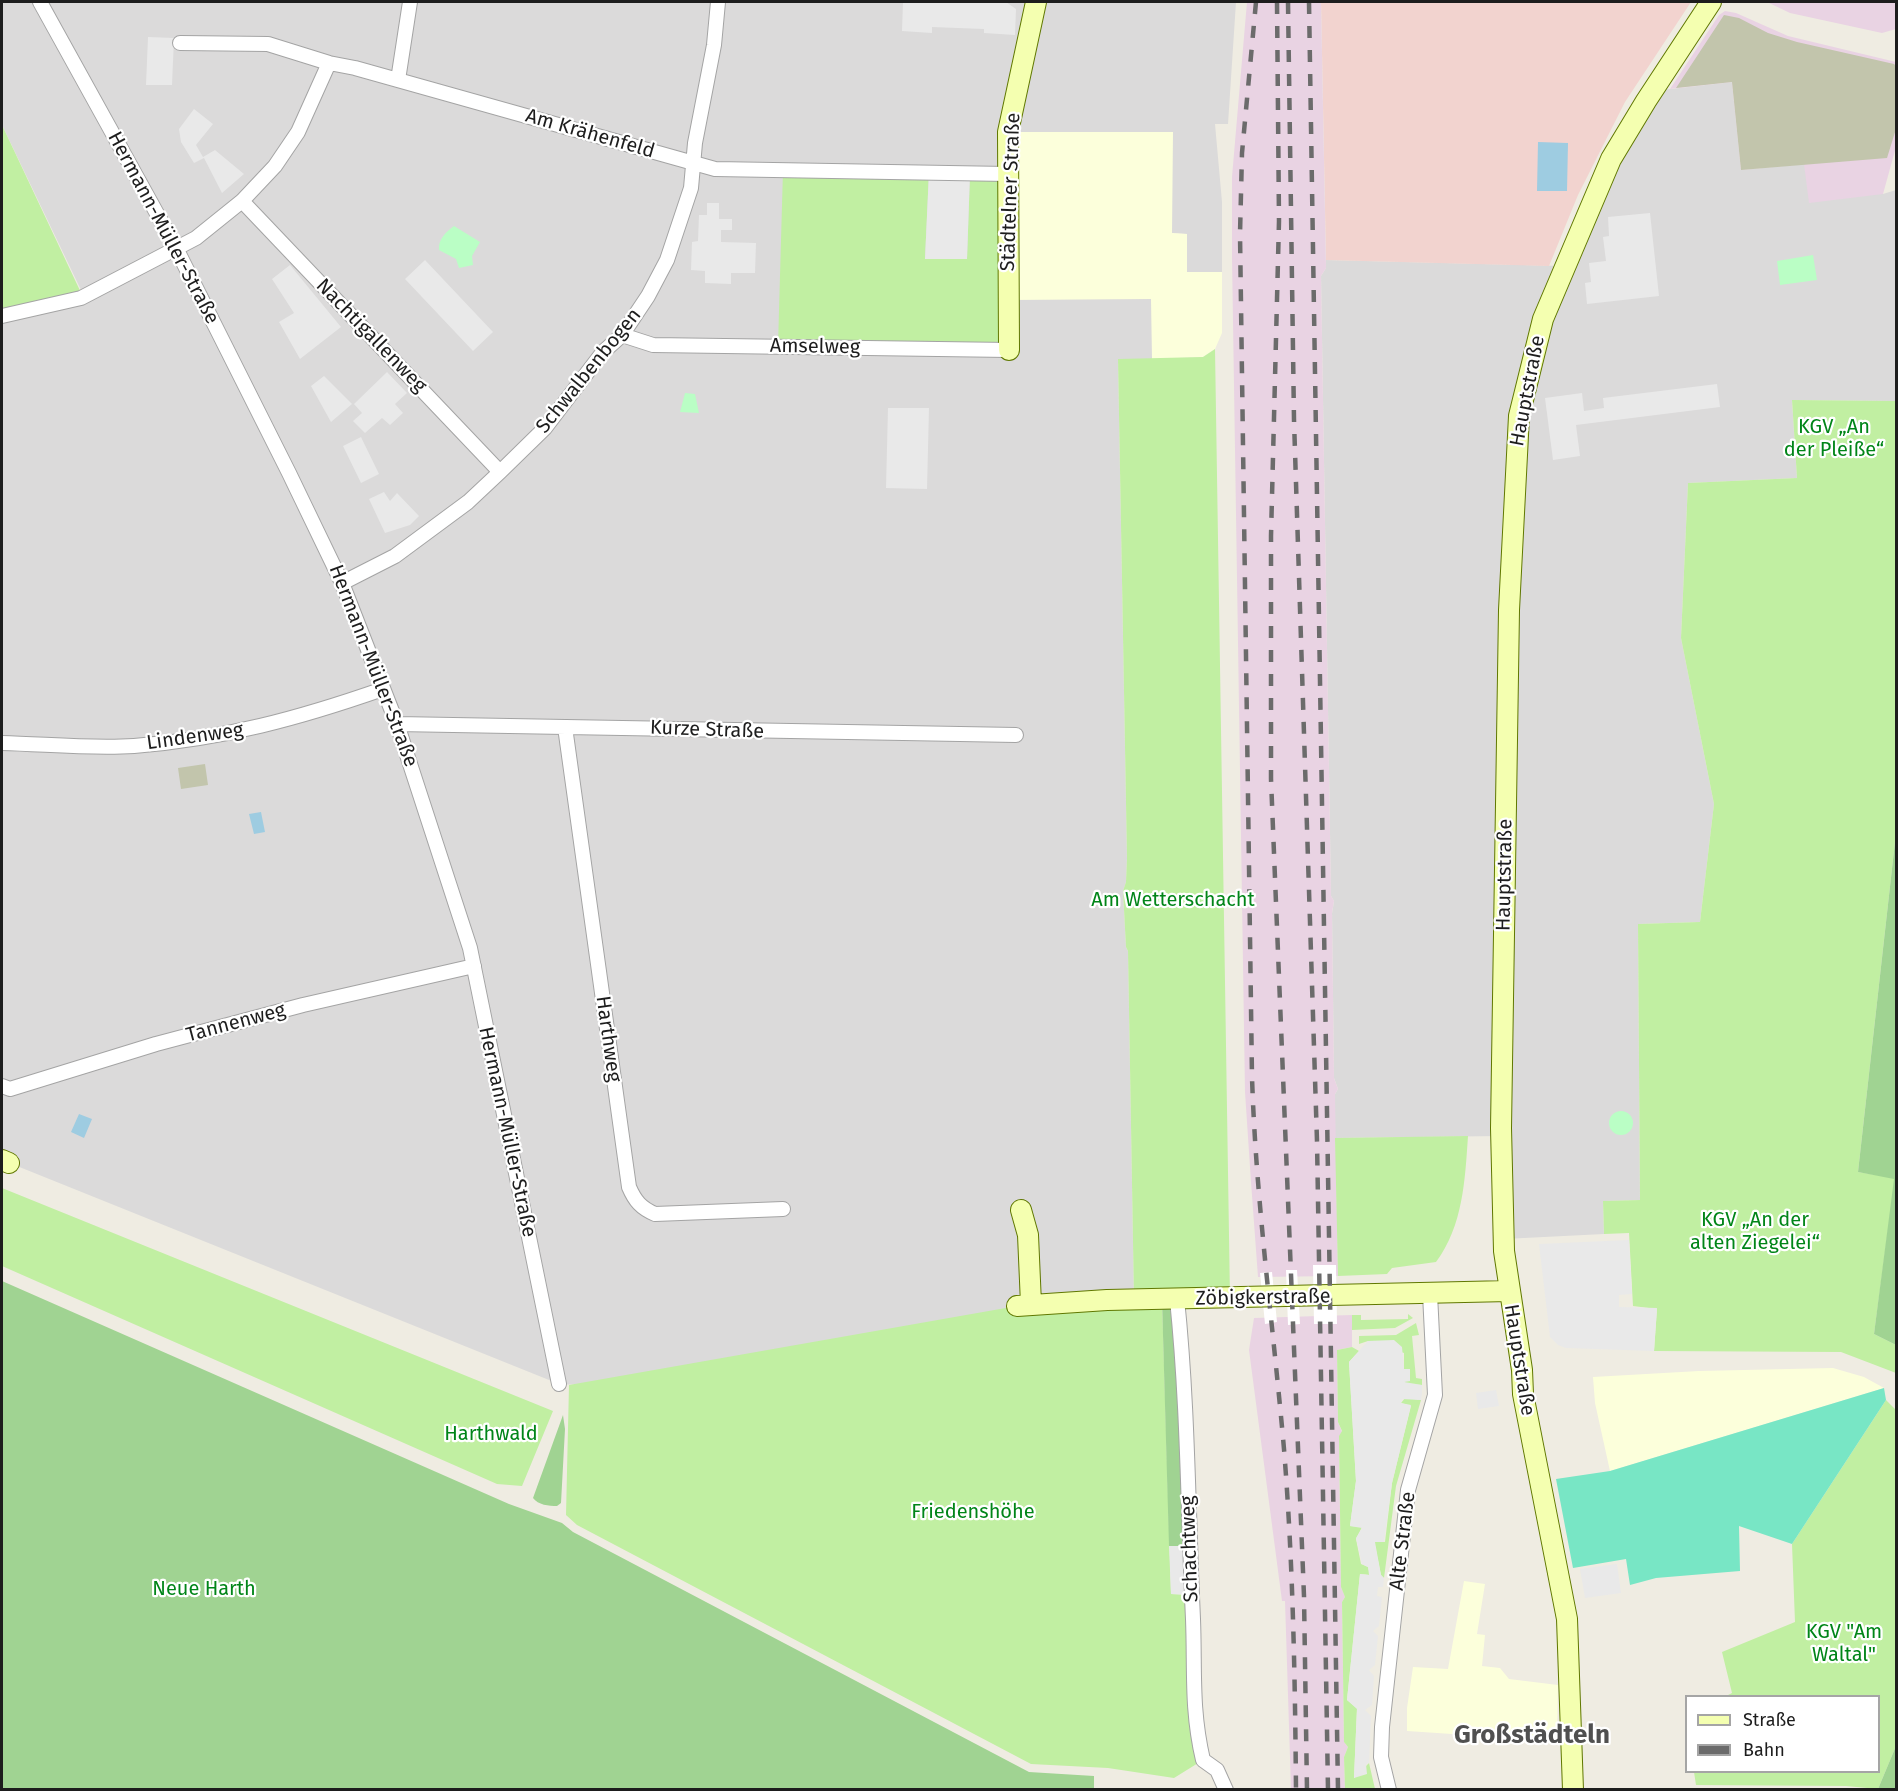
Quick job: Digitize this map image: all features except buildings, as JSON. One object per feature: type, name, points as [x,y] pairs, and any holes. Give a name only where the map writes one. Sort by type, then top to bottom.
[{"type":"main road","name":"Städtelner Straße","points":[[1009,350],[1007,174],[1011,112],[1036,2]]},
{"type":"main road","name":"Hauptstraße","points":[[1573,1790],[1567,1619],[1523,1394],[1522,1370],[1504,1251],[1501,1128],[1509,610],[1519,416],[1543,320],[1611,159],[1711,2]]},
{"type":"main road","name":"Zöbigkerstraße","points":[[1021,1210],[1028,1235],[1024,1305],[1509,1291]]},
{"type":"street","name":"Hermann-Müller-Straße","points":[[40,2],[176,248],[342,583],[397,724],[467,937],[559,1384]]},
{"type":"street","points":[[398,80],[410,2]]},
{"type":"street","name":"Schwalbenbogen","points":[[342,583],[395,556],[468,502],[500,472],[545,428],[603,352],[622,335],[648,296],[667,260],[688,199],[714,45],[718,2]]},
{"type":"street","name":"Am Krähenfeld","points":[[180,43],[268,44],[329,63],[398,80],[715,169],[1007,174]]},
{"type":"street","points":[[2,316],[81,298],[196,238],[242,201],[275,166],[298,132],[329,63]]},
{"type":"street","name":"Nachtigallenweg","points":[[242,201],[500,472]]},
{"type":"street","name":"Amselweg","points":[[622,335],[653,345],[1009,350]]},
{"type":"street","name":"Lindenweg","points":[[2,743],[132,746],[220,736],[301,717],[383,689]]},
{"type":"street","name":"Kurze Straße","points":[[397,724],[1016,735]]},
{"type":"street","name":"Harthweg","points":[[565,727],[629,1187],[634,1199],[643,1208],[655,1214],[783,1209]]},
{"type":"street","name":"Tannenweg","points":[[2,1086],[10,1089],[156,1044],[303,1005],[474,966]]},
{"type":"street","name":"Alte Straße","points":[[1389,1790],[1381,1757],[1382,1727],[1408,1490],[1435,1395],[1430,1294]]},
{"type":"street","name":"Schachtweg","points":[[1177,1299],[1184,1387],[1194,1638],[1192,1696],[1203,1760],[1217,1770],[1226,1790]]},
{"type":"shaded area","points":[[2,2],[1236,2],[1228,124],[1215,124],[1222,202],[1222,272],[1187,272],[1187,234],[1171,233],[1172,132],[1009,132],[1152,299],[1152,359],[1118,359],[1127,858],[1126,882],[1123,891],[1128,951],[1134,1300],[837,1339],[580,1385],[559,1384],[2,1160],[2,316],[81,290],[2,125]]},
{"type":"shaded area","points":[[903,2],[1006,2],[1016,9],[1015,35],[984,33],[984,29],[932,27],[932,33],[902,31]]},
{"type":"shaded area","points":[[1247,2],[1321,2],[1326,268],[1321,276],[1331,896],[1334,901],[1332,913],[1334,1078],[1338,1089],[1335,1094],[1338,1276],[1258,1277],[1251,1182],[1245,1092],[1232,257],[1232,177]]},
{"type":"shaded area","points":[[1321,2],[1691,2],[1625,102],[1578,195],[1549,266],[1326,260]]},
{"type":"shaded area","points":[[1767,2],[1896,2],[1896,29],[1882,33],[1790,13]]},
{"type":"shaded area","points":[[1725,11],[1736,13],[1788,36],[1896,62],[1896,147],[1883,194],[1809,203],[1804,164],[1741,170],[1732,82],[1670,89],[1719,15]]},
{"type":"shaded area","points":[[1724,15],[1739,18],[1768,33],[1797,42],[1894,64],[1896,66],[1896,129],[1887,158],[1741,170],[1732,82],[1676,88]]},
{"type":"shaded area","points":[[148,37],[174,38],[172,85],[146,85]]},
{"type":"shaded area","points":[[1732,82],[1741,170],[1804,164],[1883,194],[1896,190],[1896,401],[1792,400],[1797,478],[1688,483],[1681,638],[1714,804],[1700,922],[1638,924],[1640,1200],[1603,1201],[1604,1234],[1504,1239],[1501,1136],[1335,1138],[1335,1094],[1338,1089],[1334,1078],[1332,913],[1334,901],[1331,896],[1321,276],[1326,268],[1326,260],[1563,266],[1653,91]]},
{"type":"shaded area","points":[[194,109],[213,124],[196,145],[203,157],[215,150],[244,174],[222,193],[204,158],[194,163],[181,142],[179,129]]},
{"type":"shaded area","points":[[1008,132],[1173,132],[1172,233],[1187,234],[1187,272],[1222,272],[1222,333],[1215,349],[1203,357],[1152,359],[1151,299],[1009,300]]},
{"type":"shaded area","points":[[929,172],[970,173],[967,259],[925,259]]},
{"type":"shaded area","points":[[707,203],[719,203],[719,219],[732,219],[732,230],[721,230],[721,242],[756,243],[755,273],[731,273],[731,284],[705,283],[705,271],[691,270],[692,242],[698,241],[699,215],[707,215]]},
{"type":"shaded area","points":[[1650,213],[1659,296],[1587,304],[1585,283],[1591,282],[1589,263],[1606,261],[1603,237],[1609,236],[1608,217]]},
{"type":"shaded area","points":[[425,260],[493,332],[473,351],[405,279]]},
{"type":"shaded area","points":[[290,265],[341,327],[300,359],[279,322],[294,313],[272,279]]},
{"type":"shaded area","points":[[387,372],[407,393],[395,404],[403,413],[390,425],[382,418],[365,433],[353,421],[362,413],[354,404]]},
{"type":"shaded area","points":[[324,376],[352,404],[331,422],[311,386]]},
{"type":"shaded area","points":[[1717,384],[1720,407],[1576,425],[1580,456],[1553,460],[1545,398],[1582,393],[1584,411],[1604,408],[1603,398]]},
{"type":"shaded area","points":[[888,408],[929,408],[927,489],[886,488]]},
{"type":"shaded area","points":[[361,437],[379,474],[361,483],[343,446]]},
{"type":"shaded area","points":[[384,492],[390,501],[397,493],[419,516],[410,525],[385,533],[369,499]]},
{"type":"shaded area","points":[[205,764],[208,785],[181,789],[178,768]]},
{"type":"shaded area","points":[[1629,1240],[1632,1294],[1619,1295],[1619,1307],[1657,1308],[1654,1351],[1566,1348],[1558,1345],[1550,1337],[1539,1244]]},
{"type":"shaded area","points":[[1352,1315],[1352,1347],[1337,1350],[1338,1422],[1342,1432],[1339,1437],[1341,1587],[1345,1597],[1342,1602],[1344,1742],[1348,1747],[1344,1757],[1345,1789],[1291,1789],[1285,1601],[1282,1601],[1249,1350],[1254,1318]]},
{"type":"shaded area","points":[[1394,1340],[1402,1347],[1404,1369],[1410,1369],[1410,1381],[1404,1382],[1422,1385],[1422,1393],[1421,1400],[1402,1399],[1401,1403],[1411,1405],[1392,1483],[1384,1542],[1375,1542],[1381,1575],[1384,1578],[1383,1587],[1378,1587],[1377,1596],[1382,1597],[1379,1626],[1373,1631],[1378,1636],[1375,1665],[1369,1670],[1374,1676],[1372,1705],[1365,1710],[1371,1716],[1369,1763],[1366,1764],[1367,1774],[1354,1778],[1357,1709],[1347,1700],[1360,1574],[1369,1575],[1368,1567],[1362,1564],[1356,1538],[1362,1528],[1350,1526],[1356,1481],[1349,1362],[1368,1341]]},
{"type":"shaded area","points":[[1833,1368],[1864,1377],[1884,1388],[1610,1471],[1595,1403],[1593,1377],[1699,1371]]},
{"type":"shaded area","points":[[1496,1390],[1499,1406],[1478,1409],[1476,1393]]},
{"type":"shaded area","points":[[1169,1546],[1190,1546],[1192,1595],[1171,1594]]},
{"type":"shaded area","points":[[1617,1564],[1621,1593],[1585,1598],[1580,1569]]},
{"type":"shaded area","points":[[1464,1581],[1485,1584],[1477,1634],[1485,1635],[1482,1666],[1500,1668],[1509,1679],[1558,1685],[1557,1741],[1407,1731],[1407,1708],[1413,1667],[1448,1669]]},
{"type":"green space","points":[[2,125],[83,297],[2,316]]},
{"type":"green space","points":[[783,170],[929,172],[925,259],[967,259],[970,173],[1007,174],[1009,350],[778,346]]},
{"type":"green space","points":[[454,226],[480,242],[472,256],[473,265],[459,268],[456,259],[439,250],[441,239]]},
{"type":"green space","points":[[1813,255],[1817,280],[1780,285],[1777,261]]},
{"type":"green space","name":"Friedenshöhe","points":[[1215,349],[1230,1298],[1162,1300],[1171,1594],[1192,1595],[1203,1760],[1174,1778],[1108,1768],[1031,1764],[577,1525],[566,1515],[569,1385],[1017,1306],[1134,1300],[1128,951],[1123,891],[1126,882],[1127,858],[1118,359],[1203,357]]},
{"type":"green space","points":[[685,393],[695,394],[699,413],[680,412]]},
{"type":"green space","name":"KGV „An der alten Ziegelei“","points":[[1792,400],[1896,401],[1896,833],[1858,1172],[1895,1178],[1874,1334],[1896,1345],[1896,1373],[1841,1352],[1654,1351],[1657,1309],[1633,1306],[1629,1233],[1604,1234],[1603,1201],[1640,1200],[1638,924],[1700,922],[1714,804],[1681,638],[1688,483],[1797,478]]},
{"type":"green space","points":[[1896,833],[1896,1345],[1874,1334],[1894,1179],[1858,1172]]},
{"type":"green space","points":[[1621,1111],[1630,1114],[1633,1123],[1630,1132],[1621,1135],[1612,1132],[1609,1123],[1612,1114]]},
{"type":"green space","points":[[1468,1136],[1464,1186],[1457,1218],[1445,1248],[1436,1262],[1392,1268],[1387,1274],[1338,1276],[1335,1138]]},
{"type":"green space","name":"Harthwald","points":[[2,1188],[553,1411],[522,1486],[497,1484],[2,1266]]},
{"type":"green space","name":"Neue Harth","points":[[2,1281],[509,1504],[562,1523],[573,1532],[1029,1772],[1094,1776],[1094,1789],[2,1789]]},
{"type":"green space","points":[[1177,1299],[1190,1546],[1169,1546],[1162,1300]]},
{"type":"green space","points":[[1408,1314],[1413,1318],[1395,1328],[1352,1330],[1352,1315],[1361,1315],[1361,1320],[1408,1319]]},
{"type":"green space","points":[[1416,1323],[1419,1335],[1412,1336],[1416,1378],[1422,1379],[1422,1385],[1406,1384],[1404,1381],[1410,1369],[1404,1370],[1404,1353],[1368,1341],[1359,1344],[1359,1336],[1396,1335]]},
{"type":"green space","points":[[1352,1347],[1359,1351],[1349,1362],[1356,1481],[1350,1526],[1362,1527],[1356,1539],[1361,1564],[1368,1567],[1370,1575],[1360,1574],[1347,1700],[1357,1708],[1354,1778],[1369,1763],[1375,1789],[1345,1789],[1344,1757],[1348,1747],[1344,1742],[1342,1602],[1345,1597],[1341,1587],[1339,1436],[1342,1431],[1338,1422],[1337,1350]]},
{"type":"green space","points":[[1884,1388],[1886,1400],[1792,1544],[1739,1526],[1740,1571],[1656,1578],[1630,1585],[1626,1559],[1573,1568],[1556,1479],[1610,1471]]},
{"type":"green space","points":[[1405,1398],[1421,1400],[1396,1486],[1384,1578],[1381,1575],[1374,1541],[1385,1542],[1392,1483],[1411,1406],[1401,1403]]},
{"type":"green space","name":"KGV \"Am Waltal\"","points":[[1886,1400],[1896,1410],[1896,1746],[1878,1789],[1846,1786],[1696,1785],[1694,1773],[1880,1773],[1880,1695],[1728,1695],[1732,1693],[1722,1652],[1795,1622],[1792,1544]]},
{"type":"green space","points":[[563,1415],[565,1429],[561,1503],[557,1506],[547,1505],[533,1498]]},
{"type":"green space","points":[[1896,1746],[1896,1789],[1878,1790],[1878,1789]]},
{"type":"water","points":[[1538,142],[1568,143],[1567,191],[1537,191]]},
{"type":"water","points":[[261,812],[265,832],[254,834],[249,814]]},
{"type":"water","points":[[79,1114],[92,1119],[84,1138],[71,1132]]},
{"type":"pier","points":[[1313,1265],[1336,1265],[1337,1324],[1314,1324]]},
{"type":"pier","points":[[1286,1270],[1297,1270],[1300,1324],[1288,1325]]},
{"type":"pier","points":[[1272,1272],[1277,1322],[1265,1324],[1260,1273]]},
{"type":"railway","points":[[1256,2],[1242,153],[1240,234],[1252,1077],[1261,1217],[1280,1402],[1290,1534],[1296,1790]]},
{"type":"railway","points":[[1277,2],[1279,221],[1271,536],[1271,779],[1304,1596],[1307,1790]]},
{"type":"railway","points":[[1288,2],[1294,420],[1317,1141],[1328,1790]]},
{"type":"railway","points":[[1309,2],[1338,1790]]},
{"type":"district","name":"Großstädteln","points":[[1532,1736]]},
{"type":"park label","name":"KGV „An der Pleiße“","points":[[1834,438]]},
{"type":"park label","name":"Am Wetterschacht","points":[[1173,900]]}]
